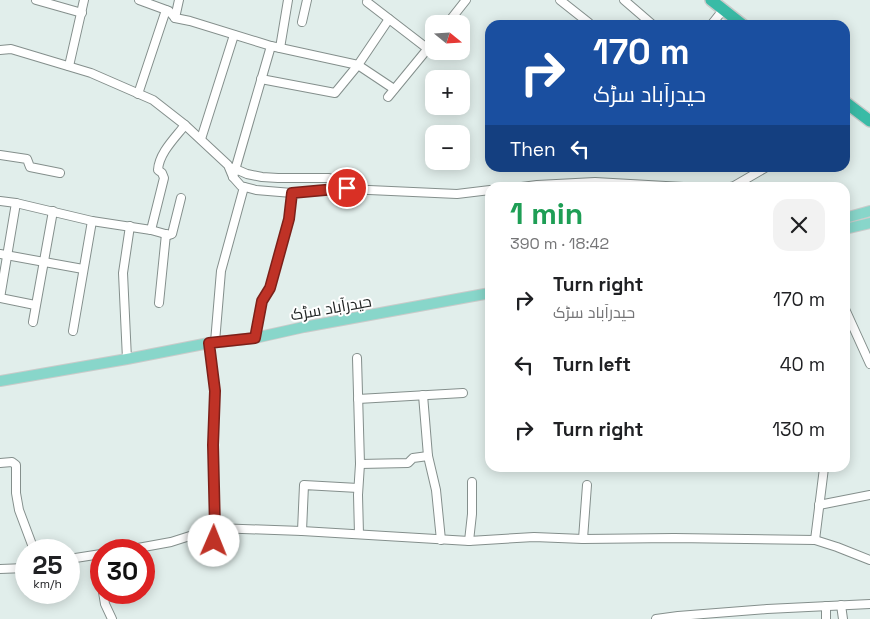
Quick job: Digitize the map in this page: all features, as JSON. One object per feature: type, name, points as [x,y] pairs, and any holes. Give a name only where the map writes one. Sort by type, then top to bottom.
[{"type":"highway","points":[[711,0],[736,20]]},
{"type":"highway","points":[[850,106],[870,121]]},
{"type":"highway","points":[[850,107],[870,127]]},
{"type":"main road","points":[[850,217],[870,211]]},
{"type":"main road","points":[[850,227],[870,223]]},
{"type":"main road","name":"حیدرآباد سڑک","points":[[0,381],[212,342],[255,338],[304,327],[485,294]]},
{"type":"street","points":[[36,0],[82,13]]},
{"type":"street","points":[[69,66],[84,0]]},
{"type":"street","points":[[139,0],[169,11],[175,18],[275,47],[358,65],[394,90]]},
{"type":"street","points":[[175,18],[179,0]]},
{"type":"street","points":[[234,173],[262,79],[275,47],[288,0]]},
{"type":"street","points":[[302,22],[307,0]]},
{"type":"street","points":[[454,15],[466,0]]},
{"type":"street","points":[[560,0],[584,20]]},
{"type":"street","points":[[624,0],[647,20]]},
{"type":"street","points":[[367,2],[425,47]]},
{"type":"street","points":[[138,94],[166,10]]},
{"type":"street","points":[[715,20],[723,10]]},
{"type":"street","points":[[262,79],[334,93],[358,65],[389,19]]},
{"type":"street","points":[[201,139],[234,35]]},
{"type":"street","points":[[0,50],[11,49],[91,73],[153,100],[201,139],[228,165],[241,186],[244,187],[292,193],[343,189],[458,194],[485,191]]},
{"type":"street","points":[[388,97],[425,53]]},
{"type":"street","points":[[152,230],[164,178],[158,170],[158,166],[163,154],[185,125]]},
{"type":"street","points":[[0,155],[27,159],[30,167],[60,172]]},
{"type":"street","points":[[741,182],[758,172]]},
{"type":"street","points":[[234,173],[262,177],[329,178],[343,189]]},
{"type":"street","points":[[214,541],[213,445],[215,391],[212,342],[221,271],[244,187]]},
{"type":"street","points":[[255,338],[262,301],[270,288],[289,219],[292,193]]},
{"type":"street","points":[[0,201],[92,221],[172,234],[181,198]]},
{"type":"street","points":[[16,203],[4,254],[0,298],[35,305]]},
{"type":"street","points":[[33,322],[53,211]]},
{"type":"street","points":[[73,331],[92,221]]},
{"type":"street","points":[[127,359],[123,273],[130,226]]},
{"type":"street","points":[[159,303],[166,234]]},
{"type":"street","points":[[4,254],[83,269]]},
{"type":"street","points":[[850,320],[870,364]]},
{"type":"street","points":[[357,358],[360,464],[358,488],[359,534]]},
{"type":"street","points":[[358,399],[463,393]]},
{"type":"street","points":[[423,395],[428,456],[436,490],[441,540]]},
{"type":"street","points":[[360,464],[408,463],[413,458],[428,456]]},
{"type":"street","points":[[0,463],[12,462],[16,465],[16,493],[19,510],[30,539]]},
{"type":"street","points":[[815,540],[823,472]]},
{"type":"street","points":[[469,541],[472,514],[472,482]]},
{"type":"street","points":[[583,539],[587,485]]},
{"type":"street","points":[[302,531],[304,486],[358,488]]},
{"type":"street","points":[[819,505],[870,494]]},
{"type":"street","points":[[155,545],[171,542],[215,528],[469,541],[534,538],[815,540],[870,560]]},
{"type":"street","points":[[0,569],[15,568]]},
{"type":"street","points":[[105,604],[112,619]]},
{"type":"street","points":[[656,619],[767,609],[870,604]]},
{"type":"street","points":[[841,605],[843,619]]},
{"type":"street","points":[[826,606],[826,619]]},
{"type":"street","points":[[767,609],[767,619]]},
{"type":"route","points":[[214,541],[213,445],[215,391],[209,343],[255,338],[262,301],[270,288],[289,219],[292,193],[347,188]]}]
